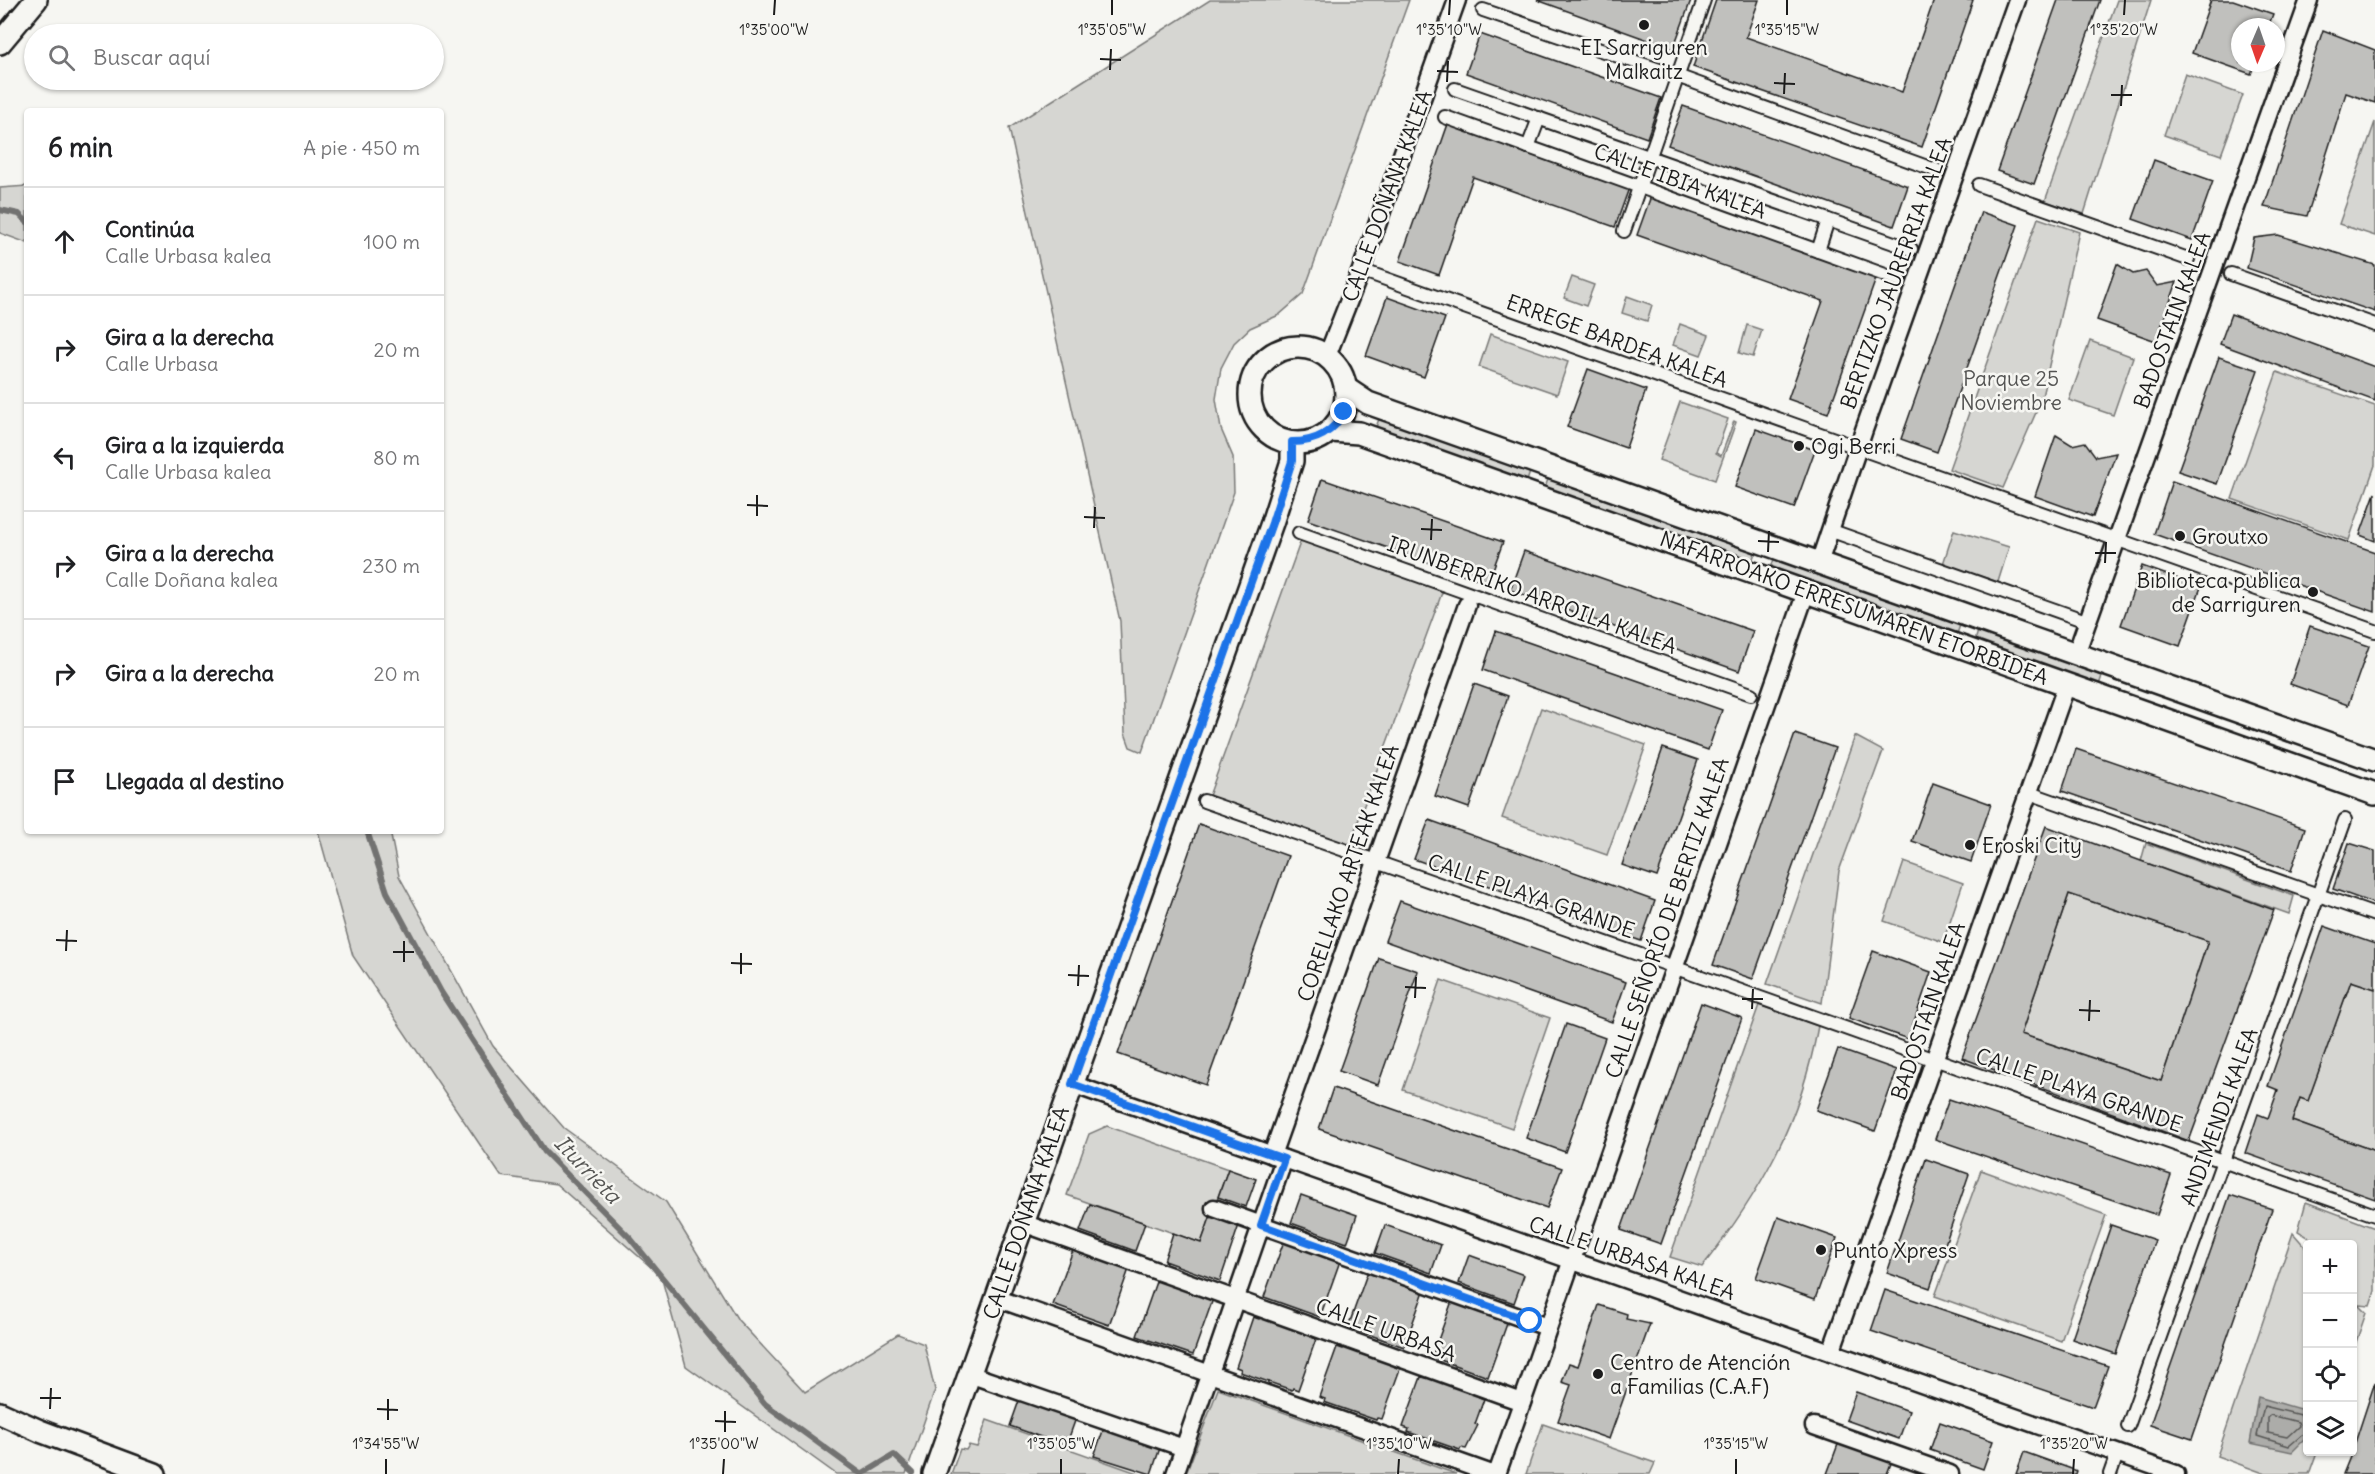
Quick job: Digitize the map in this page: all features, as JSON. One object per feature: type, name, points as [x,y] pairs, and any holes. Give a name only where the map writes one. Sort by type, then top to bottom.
[{"type":"street","points":[[0,44],[36,0]]},
{"type":"street","name":"CALLE DOÑANA KALEA","points":[[1328,356],[1457,0]]},
{"type":"street","points":[[1624,231],[1704,0]]},
{"type":"street","name":"BERTIZKO JAURERRIA KALEA","points":[[1819,563],[2017,0]]},
{"type":"street","name":"BADOSTAIN KALEA","points":[[2076,654],[2309,0]]},
{"type":"street","points":[[1483,10],[1677,76],[1938,171]]},
{"type":"street","name":"CALLE IBIA KALEA","points":[[1455,89],[1911,249]]},
{"type":"street","name":"CALLE IBIA KALEA","points":[[1445,117],[1899,280]]},
{"type":"street","points":[[1528,147],[1539,118]]},
{"type":"street","points":[[1979,185],[2188,259]]},
{"type":"street","points":[[1818,251],[1828,220]]},
{"type":"street","name":"ERREGE BARDEA KALEA","points":[[1369,273],[1851,445]]},
{"type":"street","points":[[2231,274],[2375,325]]},
{"type":"street","points":[[1289,347],[1310,348],[1328,356],[1338,368],[1347,389],[1344,412],[1331,431],[1316,439],[1292,442],[1272,435],[1256,418],[1251,394],[1257,369],[1273,354],[1289,347]]},
{"type":"street","name":"NAFARROAKO ERRESUMAREN ETORBIDEA","points":[[1347,389],[1368,403],[2375,760]]},
{"type":"street","name":"NAFARROAKO ERRESUMAREN ETORBIDEA","points":[[1331,431],[1348,430],[1363,434],[2375,794]]},
{"type":"street","name":"CALLE DOÑANA KALEA","points":[[934,1474],[1272,523],[1292,461],[1292,442]]},
{"type":"street","points":[[1864,450],[2112,537]]},
{"type":"street","points":[[1835,532],[2083,620]]},
{"type":"street","name":"IRUNBERRIKO ARROILA KALEA","points":[[1299,533],[1751,694]]},
{"type":"street","points":[[2124,542],[2375,631]]},
{"type":"street","name":"CALLE SEÑORÍO DE BERTIZ KALEA","points":[[1570,1260],[1806,592]]},
{"type":"street","name":"CORELLAKO ARTEAK KALEA","points":[[1278,1157],[1467,605]]},
{"type":"street","name":"BADOSTAIN KALEA","points":[[1832,1352],[2067,684]]},
{"type":"street","points":[[2035,795],[2375,915]]},
{"type":"street","points":[[1204,801],[1370,860]]},
{"type":"street","name":"ANDIMENDI KALEA","points":[[2128,1426],[2345,820]]},
{"type":"street","name":"CALLE PLAYA GRANDE","points":[[1382,864],[1666,964]]},
{"type":"street","points":[[1679,969],[1926,1056]]},
{"type":"street","name":"CALLE PLAYA GRANDE","points":[[1940,1061],[2375,1215]]},
{"type":"street","name":"CALLE URBASA KALEA","points":[[1072,1084],[2176,1474]]},
{"type":"street","points":[[1174,1474],[1261,1225],[1278,1157]]},
{"type":"street","points":[[1214,1208],[1547,1327]]},
{"type":"street","name":"CALLE URBASA","points":[[1023,1223],[1522,1402]]},
{"type":"street","points":[[1497,1474],[1570,1260]]},
{"type":"street","points":[[996,1298],[1492,1474]]},
{"type":"street","points":[[969,1374],[1184,1448]]},
{"type":"street","points":[[0,1413],[40,1431],[155,1474]]},
{"type":"street","points":[[1814,1426],[1950,1474]]},
{"type":"street","points":[[2110,1474],[2115,1461]]},
{"type":"green space","points":[[1210,0],[1409,0],[1303,294],[1279,315],[1250,328],[1234,343],[1221,368],[1216,399],[1221,429],[1233,457],[1234,492],[1142,752],[1130,747],[1125,733],[1120,621],[1009,128]]},
{"type":"green space","points":[[2117,0],[2151,0],[2084,214],[2045,201]]},
{"type":"green space","points":[[2185,74],[2243,95],[2221,155],[2164,135]]},
{"type":"green space","points":[[2375,122],[2375,236],[2339,224]]},
{"type":"green space","points":[[24,186],[24,242],[0,233],[0,188]]},
{"type":"green space","name":"Parque 25 Noviembre","points":[[2038,218],[2079,232],[2041,401],[2003,488],[1949,469]]},
{"type":"green space","points":[[1572,277],[1594,285],[1586,306],[1564,298]]},
{"type":"green space","points":[[1627,296],[1652,305],[1647,321],[1622,313]]},
{"type":"green space","points":[[1680,324],[1709,335],[1701,355],[1673,345]]},
{"type":"green space","points":[[1747,325],[1762,330],[1753,357],[1739,353]]},
{"type":"green space","points":[[1490,334],[1568,362],[1557,394],[1479,367]]},
{"type":"green space","points":[[2090,341],[2133,357],[2113,415],[2069,400]]},
{"type":"green space","points":[[2277,372],[2375,406],[2375,465],[2349,540],[2232,499]]},
{"type":"green space","points":[[1680,402],[1728,419],[1716,453],[1721,456],[1734,421],[1736,422],[1715,480],[1659,460]]},
{"type":"green space","points":[[1379,419],[1530,472],[1527,481],[1376,427]]},
{"type":"green space","points":[[1548,479],[1755,553],[1752,561],[1545,488]]},
{"type":"green space","points":[[1954,530],[2009,547],[1998,582],[1943,564]]},
{"type":"green space","points":[[1301,540],[1443,590],[1349,846],[1209,796]]},
{"type":"green space","points":[[1774,559],[1960,625],[1957,634],[1771,568]]},
{"type":"green space","points":[[1978,631],[2102,676],[2099,685],[1975,641]]},
{"type":"green space","points":[[1541,708],[1646,745],[1607,855],[1502,818]]},
{"type":"green space","points":[[1855,736],[1883,751],[1839,871],[1822,1003],[1767,984]]},
{"type":"green space","points":[[319,834],[391,834],[399,876],[493,1046],[564,1128],[666,1202],[738,1320],[805,1392],[898,1334],[924,1344],[935,1390],[906,1474],[836,1474],[686,1366],[661,1276],[556,1184],[501,1176],[353,956]]},
{"type":"green space","points":[[2146,843],[2294,896],[2289,914],[2141,861]]},
{"type":"green space","points":[[1904,862],[1963,883],[1943,942],[1884,921]]},
{"type":"green space","points":[[2069,894],[2208,941],[2161,1081],[2021,1034]]},
{"type":"green space","points":[[1441,980],[1550,1018],[1512,1128],[1403,1090]]},
{"type":"green space","points":[[2351,981],[2375,989],[2375,1151],[2292,1121],[2300,1098],[2308,1100]]},
{"type":"green space","points":[[1759,1005],[1818,1026],[1811,1061],[1801,1093],[1776,1154],[1743,1211],[1702,1267],[1670,1257]]},
{"type":"green space","points":[[1107,1126],[1228,1169],[1201,1243],[1067,1195],[1089,1134]]},
{"type":"green space","points":[[1981,1170],[2106,1215],[2061,1341],[1935,1296]]},
{"type":"green space","points":[[2306,1202],[2375,1228],[2375,1291],[2370,1306],[2358,1305],[2366,1313],[2357,1339],[2357,1240],[2313,1240],[2298,1231]]},
{"type":"green space","points":[[2293,1233],[2303,1244],[2303,1456],[2316,1456],[2309,1474],[2266,1474],[2217,1456]]},
{"type":"green space","points":[[1218,1389],[1456,1474],[1186,1474]]},
{"type":"green space","points":[[987,1420],[1140,1474],[951,1474],[960,1449],[966,1450],[969,1445],[977,1447]]},
{"type":"green space","points":[[1543,1424],[1655,1463],[1650,1474],[1526,1474]]},
{"type":"water","points":[[2258,1397],[2303,1410],[2303,1441],[2292,1452],[2250,1443]]},
{"type":"building","name":"EI Sarriguren Malkaitz","points":[[1537,0],[1691,0],[1673,49]]},
{"type":"building","points":[[1716,0],[1759,0],[1746,37],[1902,92],[1934,0],[1973,0],[1922,147],[1693,67]]},
{"type":"building","points":[[2058,0],[2100,0],[2034,184],[1997,171]]},
{"type":"building","points":[[2211,0],[2233,0],[2273,14],[2271,18],[2231,18],[2231,67],[2192,53]]},
{"type":"building","points":[[2323,30],[2375,50],[2375,103],[2346,93],[2307,216],[2264,207]]},
{"type":"building","points":[[1480,34],[1661,98],[1647,138],[1466,73]]},
{"type":"building","points":[[1683,106],[1908,186],[1894,226],[1668,145]]},
{"type":"building","points":[[1448,124],[1629,188],[1615,227],[1473,177],[1439,275],[1400,261]]},
{"type":"building","points":[[2154,160],[2213,181],[2192,240],[2133,219]]},
{"type":"building","points":[[1651,196],[1877,276],[1828,413],[1788,399],[1823,301],[1637,235]]},
{"type":"building","points":[[1981,212],[2018,225],[1937,452],[1901,439]]},
{"type":"building","points":[[2278,235],[2375,265],[2375,312],[2247,268],[2254,238]]},
{"type":"building","points":[[2117,264],[2133,274],[2146,271],[2157,286],[2177,282],[2156,341],[2097,320]]},
{"type":"building","points":[[1387,297],[1445,318],[1424,377],[1366,356]]},
{"type":"building","points":[[2231,314],[2375,367],[2375,401],[2220,344]]},
{"type":"building","points":[[2219,357],[2258,370],[2217,484],[2178,471]]},
{"type":"building","points":[[1588,369],[1646,390],[1626,448],[1567,427]]},
{"type":"building","points":[[1756,429],[1815,450],[1794,508],[1735,487]]},
{"type":"building","points":[[2056,435],[2072,445],[2085,442],[2096,457],[2116,453],[2093,517],[2035,496]]},
{"type":"building","points":[[1322,479],[1503,542],[1488,583],[1308,520]]},
{"type":"building","points":[[2172,481],[2375,552],[2375,612],[2154,534]]},
{"type":"building","points":[[2375,493],[2375,541],[2360,535]]},
{"type":"building","points":[[1524,551],[1753,631],[1739,671],[1510,590]]},
{"type":"building","points":[[2142,566],[2201,587],[2180,646],[2121,625]]},
{"type":"building","points":[[2310,626],[2369,646],[2348,705],[2290,684]]},
{"type":"building","points":[[1496,631],[1722,710],[1708,750],[1483,670]]},
{"type":"building","points":[[1474,684],[1508,696],[1469,808],[1435,796]]},
{"type":"building","points":[[1795,734],[1835,748],[1753,979],[1713,965]]},
{"type":"building","points":[[1663,748],[1698,760],[1657,877],[1622,865]]},
{"type":"building","points":[[2076,749],[2305,828],[2291,871],[2062,791]]},
{"type":"building","points":[[1933,783],[1991,804],[1971,862],[1912,841]]},
{"type":"building","points":[[1429,820],[1655,901],[1641,941],[1414,859]]},
{"type":"building","points":[[1199,824],[1288,856],[1206,1085],[1118,1054]]},
{"type":"building","points":[[2046,826],[2274,910],[2189,1141],[1962,1058]],"holes":[[[2069,894],[2208,941],[2161,1081],[2021,1034]]]},
{"type":"building","points":[[2349,843],[2375,851],[2375,904],[2333,889]]},
{"type":"building","points":[[1400,901],[1626,982],[1612,1022],[1385,941]]},
{"type":"building","points":[[2324,926],[2375,944],[2375,989],[2351,981],[2308,1101],[2300,1098],[2292,1121],[2375,1151],[2375,1199],[2245,1153],[2258,1114],[2268,1118],[2278,1090],[2268,1086]]},
{"type":"building","points":[[1873,951],[1931,972],[1908,1039],[1849,1018]]},
{"type":"building","points":[[1379,958],[1418,971],[1378,1085],[1339,1071]]},
{"type":"building","points":[[1701,1003],[1742,1018],[1661,1244],[1621,1230]]},
{"type":"building","points":[[1566,1024],[1605,1038],[1565,1152],[1526,1138]]},
{"type":"building","points":[[1838,1049],[1897,1070],[1875,1131],[1816,1110]]},
{"type":"building","points":[[1333,1088],[1562,1168],[1547,1208],[1319,1129]]},
{"type":"building","points":[[1949,1099],[2171,1175],[2157,1215],[1935,1139]]},
{"type":"building","points":[[1926,1159],[1969,1174],[1930,1288],[1887,1273]]},
{"type":"building","points":[[1228,1169],[1256,1179],[1246,1207],[1218,1197]]},
{"type":"building","points":[[1301,1195],[1357,1215],[1347,1243],[1291,1223]]},
{"type":"building","points":[[2230,1195],[2272,1209],[2192,1439],[2150,1425]]},
{"type":"building","points":[[1090,1204],[1145,1223],[1135,1251],[1080,1231]]},
{"type":"building","points":[[1211,1215],[1239,1225],[1220,1281],[1164,1261],[1173,1233],[1201,1243]]},
{"type":"building","points":[[1778,1217],[1837,1238],[1815,1299],[1756,1278]]},
{"type":"building","points":[[1385,1225],[1441,1245],[1431,1273],[1375,1253]]},
{"type":"building","points":[[2111,1225],[2155,1240],[2116,1354],[2072,1339]]},
{"type":"building","points":[[1284,1241],[1340,1261],[1320,1317],[1264,1297]]},
{"type":"building","points":[[1073,1250],[1129,1269],[1109,1325],[1053,1305]]},
{"type":"building","points":[[1469,1255],[1524,1275],[1514,1303],[1459,1283]]},
{"type":"building","points":[[1368,1271],[1424,1291],[1404,1347],[1348,1327]]},
{"type":"building","points":[[1157,1279],[1213,1299],[1193,1355],[1137,1336]]},
{"type":"building","points":[[1885,1290],[2108,1366],[2093,1407],[1871,1331]]},
{"type":"building","points":[[1452,1301],[1508,1321],[1488,1377],[1432,1357]]},
{"type":"building","name":"Centro de Atención a Familias (C.A.F)","points":[[1599,1305],[1627,1314],[1626,1319],[1650,1324],[1609,1439],[1558,1421],[1571,1385],[1562,1382],[1569,1363],[1578,1366]]},
{"type":"building","points":[[1260,1316],[1312,1334],[1311,1337],[1316,1339],[1298,1390],[1240,1372],[1241,1369],[1236,1367],[1253,1317],[1259,1319]]},
{"type":"building","points":[[1344,1346],[1396,1364],[1395,1367],[1400,1369],[1382,1419],[1377,1418],[1376,1420],[1324,1402],[1325,1399],[1319,1397],[1337,1347],[1343,1349]]},
{"type":"building","points":[[1428,1376],[1480,1394],[1479,1397],[1484,1399],[1475,1424],[1478,1425],[1466,1449],[1461,1448],[1460,1450],[1408,1432],[1409,1429],[1403,1427],[1421,1377],[1427,1378]]},
{"type":"building","points":[[2375,1382],[2375,1474],[2343,1474],[2350,1456],[2357,1456],[2357,1437]]},
{"type":"building","points":[[1856,1392],[1909,1411],[1899,1439],[1846,1420]]},
{"type":"building","points":[[1020,1398],[1076,1418],[1066,1446],[1010,1426]]},
{"type":"building","points":[[1940,1422],[1993,1441],[1983,1469],[1930,1450]]},
{"type":"building","points":[[1104,1428],[1160,1448],[1151,1474],[1094,1456]]},
{"type":"building","points":[[1840,1439],[1893,1458],[1887,1474],[1827,1474]]},
{"type":"building","points":[[2024,1452],[2077,1471],[2076,1474],[2016,1474]]},
{"type":"waterway","name":"Iturrieta","points":[[0,210],[19,214],[24,219]]},
{"type":"waterway","name":"Iturrieta","points":[[368,834],[387,892],[441,992],[545,1152],[630,1238],[765,1404],[861,1474]]},
{"type":"waterway","name":"Iturrieta","points":[[863,1474],[894,1455],[913,1473]]},
{"type":"place","name":"EI Sarriguren Malkaitz","points":[[1644,25]]},
{"type":"place","name":"Ogi Berri","points":[[1799,446]]},
{"type":"place","name":"Groutxo","points":[[2180,536]]},
{"type":"place","name":"Biblioteca publica de Sarriguren","points":[[2313,592]]},
{"type":"place","name":"Eroski City","points":[[1970,845]]},
{"type":"place","name":"Punto Xpress","points":[[1821,1250]]},
{"type":"place","name":"Centro de Atención a Familias (C.A.F)","points":[[1598,1374]]},
{"type":"route","points":[[1344,412],[1331,431],[1316,439],[1292,442],[1292,461],[1272,523],[1072,1084],[1284,1159],[1261,1225],[1530,1321]]}]
